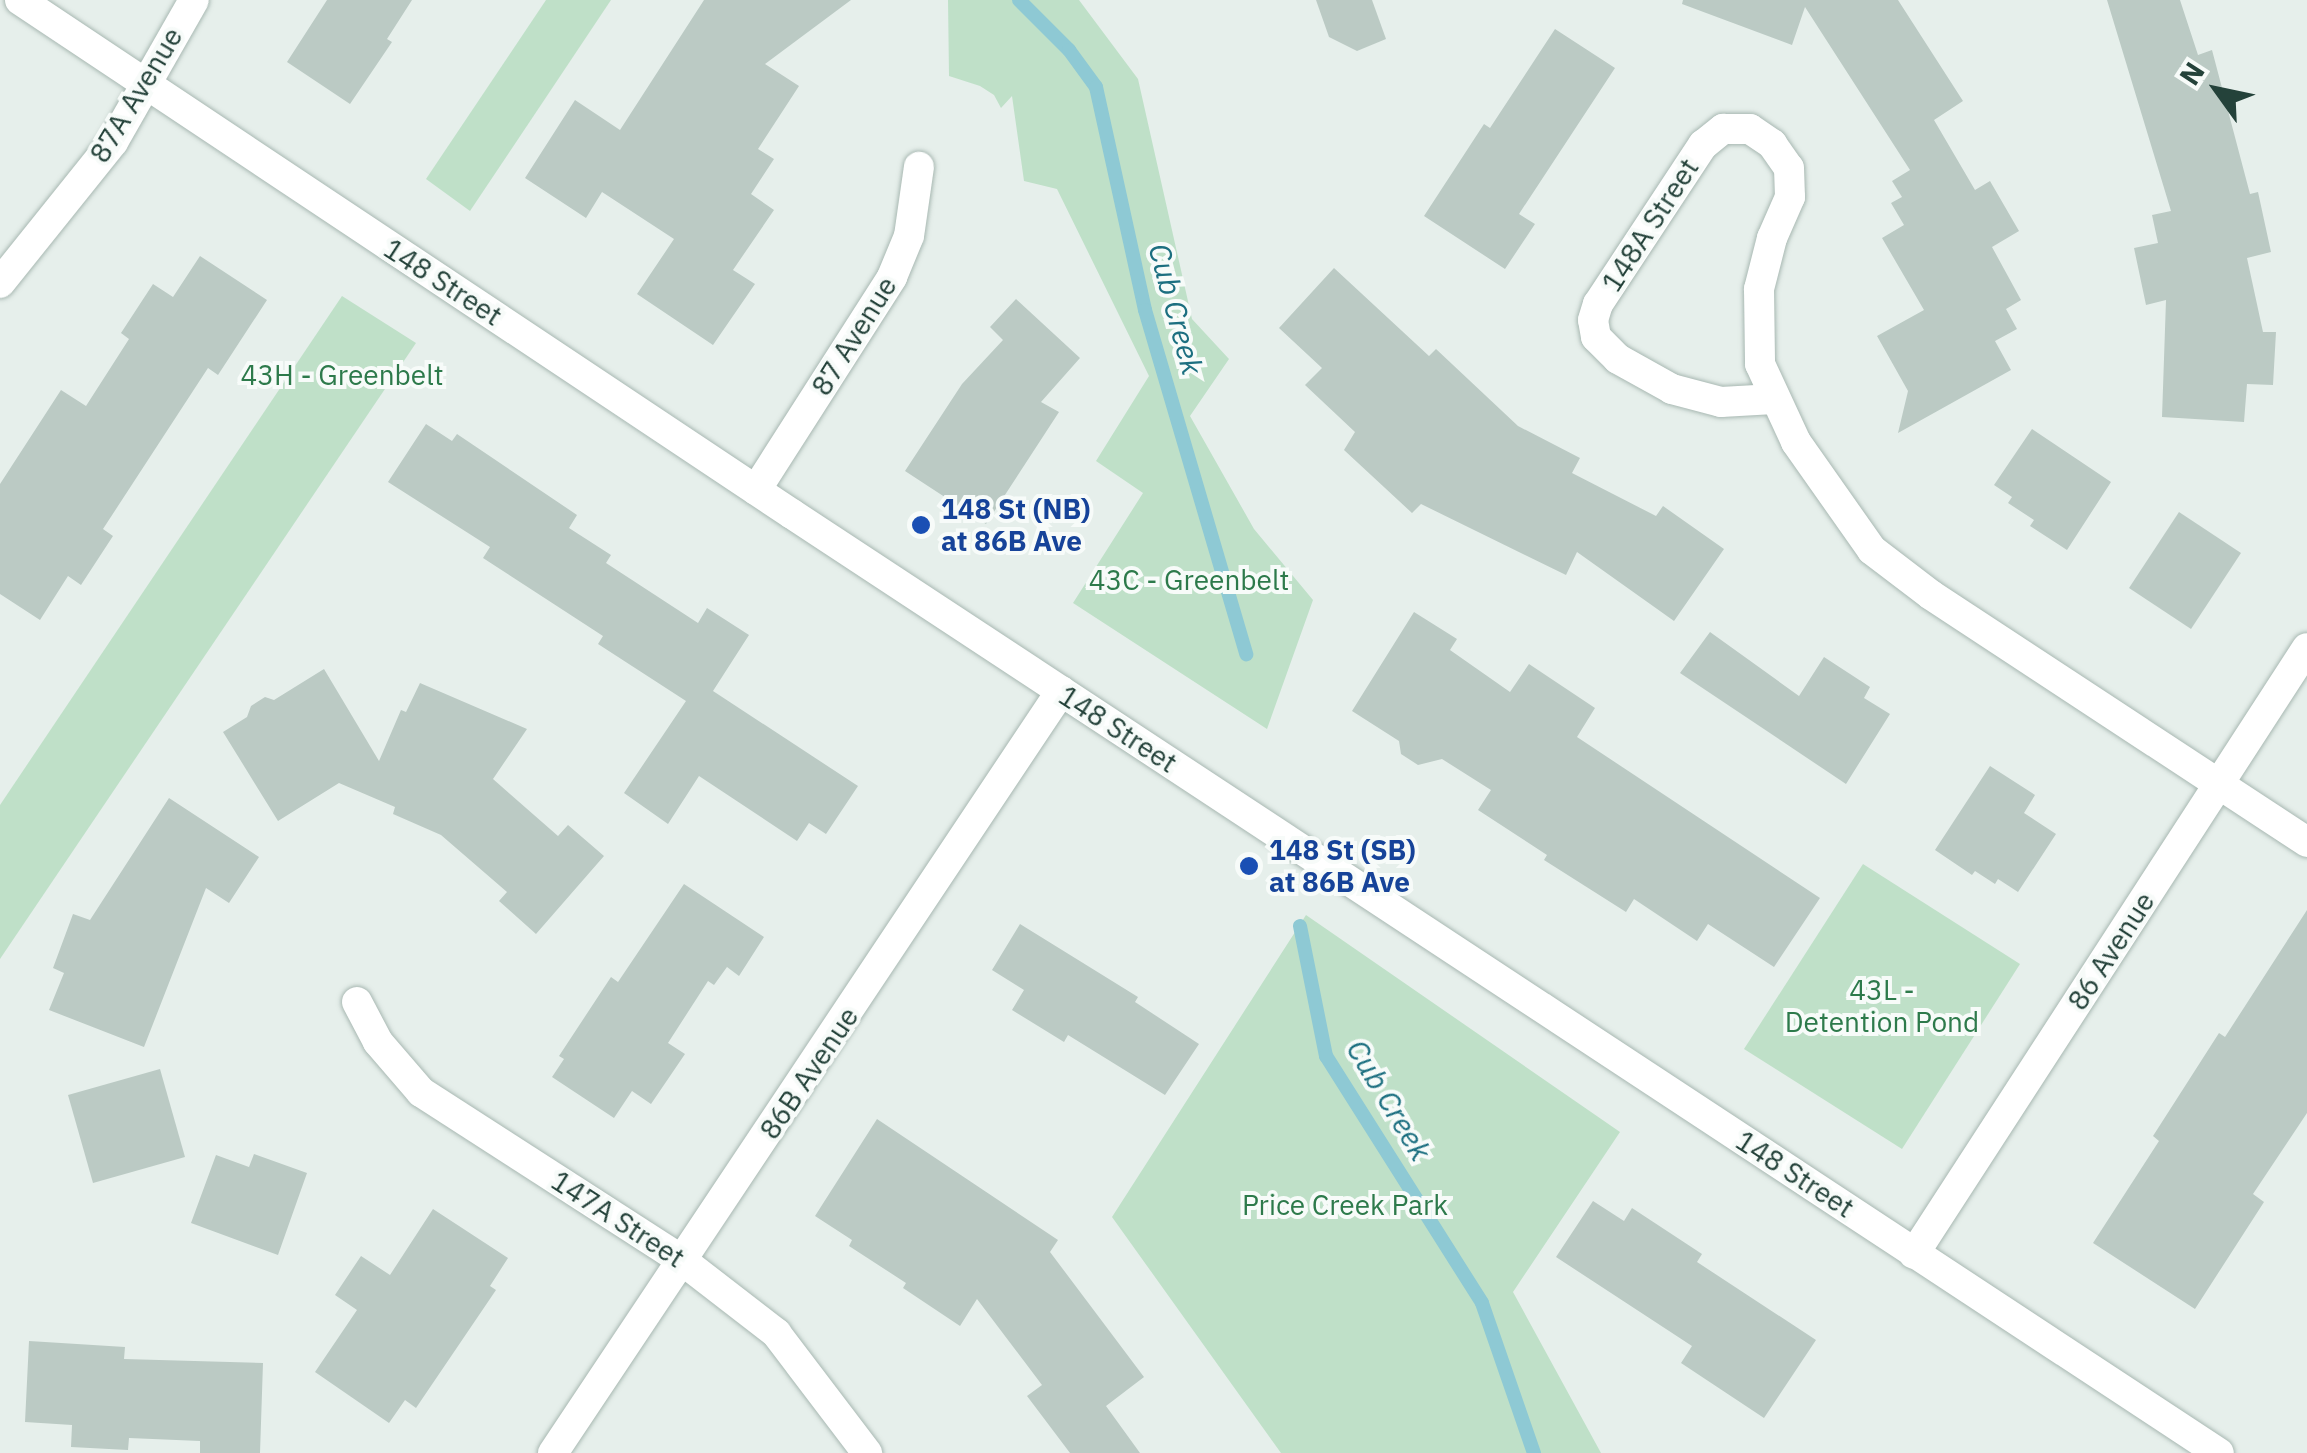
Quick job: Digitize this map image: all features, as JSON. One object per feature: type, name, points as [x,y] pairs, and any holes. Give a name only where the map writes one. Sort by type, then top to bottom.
[{"type":"street","name":"148 Street","points":[[20,0],[1061,692],[2219,1453]]},
{"type":"street","name":"87A Avenue","points":[[0,283],[113,142],[194,0]]},
{"type":"street","name":"148A Street","points":[[1774,400],[1721,402],[1672,390],[1618,359],[1596,337],[1593,320],[1598,304],[1693,160],[1723,129],[1750,129],[1772,144],[1789,168],[1790,197],[1772,238],[1759,289],[1760,364],[1774,400],[1818,478],[1872,550],[1930,595],[2307,842]]},
{"type":"street","name":"87 Avenue","points":[[756,490],[892,278],[914,215],[919,168]]},
{"type":"street","name":"86 Avenue","points":[[1914,1254],[2307,648]]},
{"type":"street","name":"86B Avenue","points":[[554,1453],[1061,692]]},
{"type":"street","name":"147A Street","points":[[357,1002],[378,1042],[420,1092],[684,1261],[776,1333],[867,1453]]},
{"type":"green space","points":[[546,0],[611,0],[470,211],[426,179]]},
{"type":"green space","name":"43C - Greenbelt","points":[[948,0],[1079,0],[1138,79],[1192,319],[1229,359],[1190,416],[1254,529],[1313,600],[1267,729],[1073,603],[1143,493],[1096,461],[1149,376],[1057,189],[1024,181],[1012,96],[1001,108],[994,95],[980,86],[949,76]]},
{"type":"green space","name":"43H - Greenbelt","points":[[342,296],[416,343],[0,959],[0,805]]},
{"type":"green space","name":"43L - Detention Pond","points":[[1863,864],[2020,964],[1902,1149],[1744,1049]]},
{"type":"green space","name":"Price Creek Park","points":[[1306,915],[1620,1132],[1513,1292],[1601,1453],[1281,1453],[1112,1217]]},
{"type":"building","points":[[327,0],[412,0],[387,39],[392,42],[350,104],[287,62]]},
{"type":"building","points":[[704,0],[851,0],[765,64],[799,86],[758,149],[774,159],[751,194],[774,210],[733,270],[755,284],[713,345],[637,294],[674,239],[602,192],[586,218],[525,178],[575,100],[620,130]]},
{"type":"building","points":[[1316,0],[1372,0],[1386,39],[1357,51],[1329,37]]},
{"type":"building","points":[[1683,0],[1898,0],[1963,101],[1934,120],[1975,190],[1990,181],[2019,231],[1992,247],[2021,300],[2006,309],[2017,329],[1995,341],[2011,370],[1898,433],[1908,391],[1877,336],[1924,310],[1882,238],[1904,225],[1891,203],[1902,197],[1892,181],[1910,170],[1805,7],[1792,45],[1682,4]]},
{"type":"building","points":[[2107,0],[2180,0],[2198,55],[2212,50],[2250,194],[2258,192],[2271,252],[2247,258],[2263,332],[2276,332],[2273,385],[2247,384],[2244,422],[2162,417],[2166,300],[2146,305],[2134,248],[2158,243],[2152,215],[2171,211]]},
{"type":"building","points":[[1555,29],[1615,68],[1519,214],[1535,224],[1505,269],[1424,216],[1484,124],[1490,128]]},
{"type":"building","points":[[200,256],[267,300],[218,375],[208,368],[103,529],[113,536],[81,585],[68,576],[40,620],[0,594],[0,484],[61,390],[86,406],[129,339],[121,333],[153,284],[173,297]]},
{"type":"building","points":[[1334,268],[1429,356],[1436,349],[1518,426],[1580,458],[1572,473],[1656,516],[1663,506],[1724,549],[1674,621],[1577,552],[1566,575],[1421,504],[1412,513],[1344,450],[1355,432],[1305,385],[1322,368],[1279,328]]},
{"type":"building","points":[[1016,299],[1080,358],[1041,402],[1059,412],[986,524],[905,471],[962,384],[1003,340],[990,327]]},
{"type":"building","points":[[426,424],[452,441],[457,434],[577,515],[569,528],[611,555],[606,563],[698,623],[707,608],[749,635],[713,691],[858,786],[826,834],[809,823],[797,841],[699,776],[668,824],[624,793],[686,701],[598,644],[603,636],[483,558],[490,547],[388,482]]},
{"type":"building","points":[[2032,429],[2111,482],[2067,550],[2030,526],[2034,520],[2008,503],[2012,497],[1994,485]]},
{"type":"building","points":[[2179,512],[2241,553],[2191,629],[2129,588]]},
{"type":"building","points":[[1414,612],[1457,639],[1450,650],[1510,692],[1529,664],[1595,708],[1577,737],[1820,898],[1774,967],[1708,924],[1697,941],[1634,899],[1626,912],[1544,860],[1547,855],[1478,810],[1491,790],[1442,759],[1418,765],[1401,754],[1399,741],[1352,711]]},
{"type":"building","points":[[1710,632],[1799,696],[1824,657],[1870,687],[1864,698],[1890,714],[1846,784],[1680,673]]},
{"type":"building","points":[[324,669],[379,761],[401,710],[406,712],[420,683],[527,729],[493,779],[558,836],[568,825],[604,856],[536,934],[499,901],[507,892],[441,835],[393,814],[395,807],[339,783],[278,821],[223,732],[247,717],[251,706],[265,697],[274,700]]},
{"type":"building","points":[[1990,766],[2035,795],[2024,813],[2056,834],[2018,892],[1998,879],[1995,884],[1975,871],[1972,875],[1935,850]]},
{"type":"building","points":[[169,798],[259,857],[229,903],[206,888],[144,1047],[49,1010],[64,973],[53,968],[73,914],[90,920]]},
{"type":"building","points":[[684,884],[764,937],[739,976],[727,967],[714,985],[708,981],[668,1043],[685,1054],[651,1104],[632,1091],[614,1118],[552,1077],[564,1059],[559,1056],[611,977],[618,982]]},
{"type":"building","points":[[2307,910],[2307,1113],[2253,1194],[2264,1202],[2195,1309],[2093,1243],[2159,1141],[2153,1136],[2219,1033],[2225,1037]]},
{"type":"building","points":[[1020,924],[1138,997],[1135,1002],[1199,1044],[1165,1095],[1068,1035],[1064,1042],[1012,1010],[1024,990],[992,970]]},
{"type":"building","points":[[160,1069],[185,1157],[93,1183],[68,1095]]},
{"type":"building","points":[[877,1119],[1058,1240],[1050,1252],[1144,1377],[1106,1406],[1140,1453],[1070,1453],[1027,1396],[1042,1385],[977,1299],[960,1326],[903,1288],[906,1283],[849,1246],[852,1240],[815,1216]]},
{"type":"building","points":[[254,1154],[307,1173],[278,1255],[191,1223],[216,1155],[249,1167]]},
{"type":"building","points":[[1593,1201],[1624,1221],[1632,1208],[1702,1254],[1697,1262],[1816,1340],[1764,1418],[1681,1363],[1692,1346],[1556,1257]]},
{"type":"building","points":[[433,1209],[508,1258],[490,1286],[496,1290],[416,1408],[405,1400],[389,1423],[315,1372],[357,1310],[335,1295],[361,1256],[390,1275]]},
{"type":"building","points":[[29,1341],[125,1347],[124,1359],[263,1363],[260,1453],[200,1453],[200,1441],[129,1438],[128,1450],[71,1447],[72,1425],[25,1422]]},
{"type":"waterway","name":"Cub Creek","points":[[1019,0],[1069,50],[1096,87],[1145,310],[1246,654]]},
{"type":"waterway","name":"Cub Creek","points":[[1300,926],[1326,1056],[1482,1303],[1534,1453]]},
{"type":"place","name":"148 St (NB) at 86B Ave","points":[[921,525]]},
{"type":"place","name":"148 St (SB) at 86B Ave","points":[[1249,866]]}]
